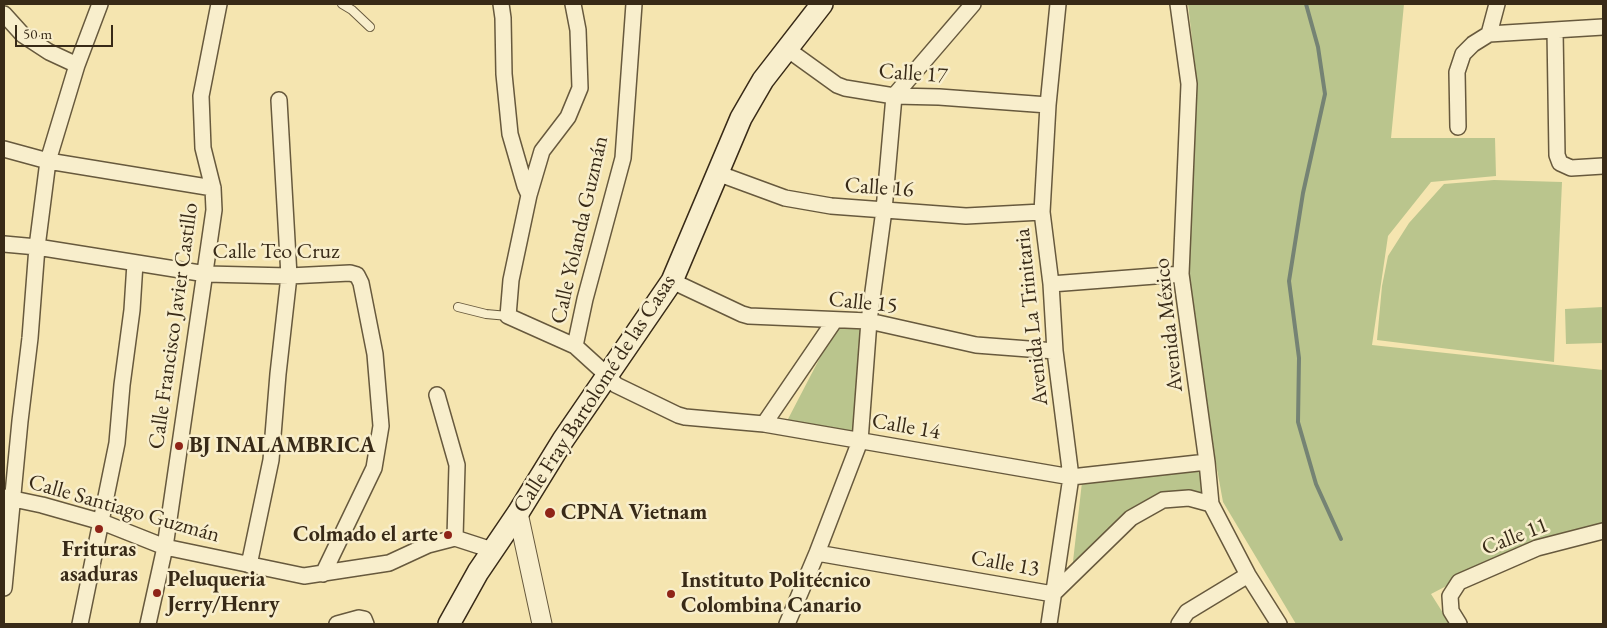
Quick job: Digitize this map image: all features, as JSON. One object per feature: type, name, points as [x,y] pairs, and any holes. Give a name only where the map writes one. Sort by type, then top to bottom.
[{"type":"main road","name":"Calle Fray Bartolomé de las Casas","points":[[449,624],[478,572],[518,513],[563,440],[672,281],[741,118],[763,80],[787,49],[807,13],[822,4]]},
{"type":"street","points":[[4,588],[8,498],[30,338],[37,247],[48,161],[77,65],[100,4]]},
{"type":"street","name":"Calle Francisco Javier Castillo","points":[[148,624],[165,547],[214,210],[213,188],[203,148],[201,96],[219,4]]},
{"type":"street","points":[[501,4],[504,74],[510,134],[529,195]]},
{"type":"street","points":[[508,316],[511,280],[529,195],[542,151],[568,117],[580,88],[578,30],[573,4]]},
{"type":"street","name":"Calle Yolanda Guzmán","points":[[575,346],[584,299],[623,158],[634,4]]},
{"type":"street","points":[[787,624],[817,553],[860,441],[869,321],[884,210],[894,96],[973,4]]},
{"type":"street","name":"Avenida La Trinitaria","points":[[1049,624],[1071,477],[1055,351],[1052,284],[1042,212],[1048,105],[1058,4]]},
{"type":"street","name":"Avenida México","points":[[1178,4],[1189,84],[1182,274],[1211,504],[1248,575],[1279,624]]},
{"type":"street","points":[[1490,34],[1496,4]]},
{"type":"street","points":[[4,14],[23,35],[49,52],[77,65]]},
{"type":"street","points":[[1458,127],[1457,72],[1463,54],[1473,44],[1490,34],[1603,27]]},
{"type":"street","points":[[1555,30],[1557,155],[1560,163],[1572,168],[1603,166]]},
{"type":"street","name":"Calle 17","points":[[787,49],[837,85],[845,88],[894,96],[939,97],[1048,105]]},
{"type":"street","points":[[249,565],[271,460],[289,276],[279,100]]},
{"type":"street","points":[[4,149],[48,161],[213,188]]},
{"type":"street","name":"Calle 16","points":[[717,173],[785,198],[831,206],[966,216],[1042,212]]},
{"type":"street","name":"Calle Teo Cruz","points":[[4,244],[37,247],[206,274],[289,276],[350,273],[357,275],[375,354],[381,426],[374,468],[323,574]]},
{"type":"street","points":[[80,624],[117,443],[122,385],[132,310],[135,263]]},
{"type":"street","points":[[1052,284],[1182,274]]},
{"type":"street","name":"Calle 15","points":[[672,281],[742,314],[869,321],[976,345],[1055,351]]},
{"type":"street","name":"Calle 14","points":[[508,316],[575,346],[616,385],[678,415],[764,424],[1071,477],[1207,462]]},
{"type":"street","points":[[764,424],[835,320]]},
{"type":"street","points":[[437,395],[457,465],[455,538],[492,550]]},
{"type":"street","name":"Calle Santiago Guzmán","points":[[8,498],[42,505],[102,522],[165,547],[304,576],[389,563],[428,545],[455,538]]},
{"type":"street","name":"Calle 13","points":[[817,553],[1053,594],[1131,518],[1163,500],[1189,498],[1211,504]]},
{"type":"street","points":[[518,513],[542,624]]},
{"type":"street","name":"Calle 11","points":[[1459,624],[1451,611],[1450,596],[1459,582],[1537,548],[1603,531]]},
{"type":"street","points":[[1179,624],[1187,612],[1248,575]]},
{"type":"street","points":[[337,624],[362,621]]},
{"type":"lane","points":[[342,4],[352,10],[370,27]]},
{"type":"lane","points":[[458,307],[486,314],[508,316]]},
{"type":"green space","points":[[1188,4],[1404,4],[1391,138],[1495,138],[1496,176],[1431,182],[1388,236],[1372,345],[1603,370],[1603,526],[1523,546],[1431,594],[1450,624],[1296,624],[1223,502],[1189,272],[1197,82]]},
{"type":"green space","points":[[1494,180],[1562,182],[1554,362],[1377,340],[1382,286],[1388,256],[1409,223],[1444,184]]},
{"type":"green space","points":[[1603,307],[1603,343],[1566,344],[1565,309]]},
{"type":"green space","points":[[838,323],[877,325],[863,436],[787,421]]},
{"type":"green space","points":[[1205,467],[1215,502],[1160,496],[1070,588],[1082,482]]},
{"type":"waterway","points":[[1306,4],[1318,47],[1325,94],[1303,193],[1289,281],[1299,358],[1298,422],[1316,484],[1341,539]]},
{"type":"place","name":"BJ INALAMBRICA","points":[[179,446]]},
{"type":"place","name":"CPNA Vietnam","points":[[550,513]]},
{"type":"place","name":"Frituras asaduras","points":[[99,529]]},
{"type":"place","name":"Colmado el arte","points":[[448,535]]},
{"type":"place","name":"Peluqueria Jerry/Henry","points":[[157,593]]},
{"type":"place","name":"Instituto Politécnico Colombina Canario","points":[[671,594]]}]
